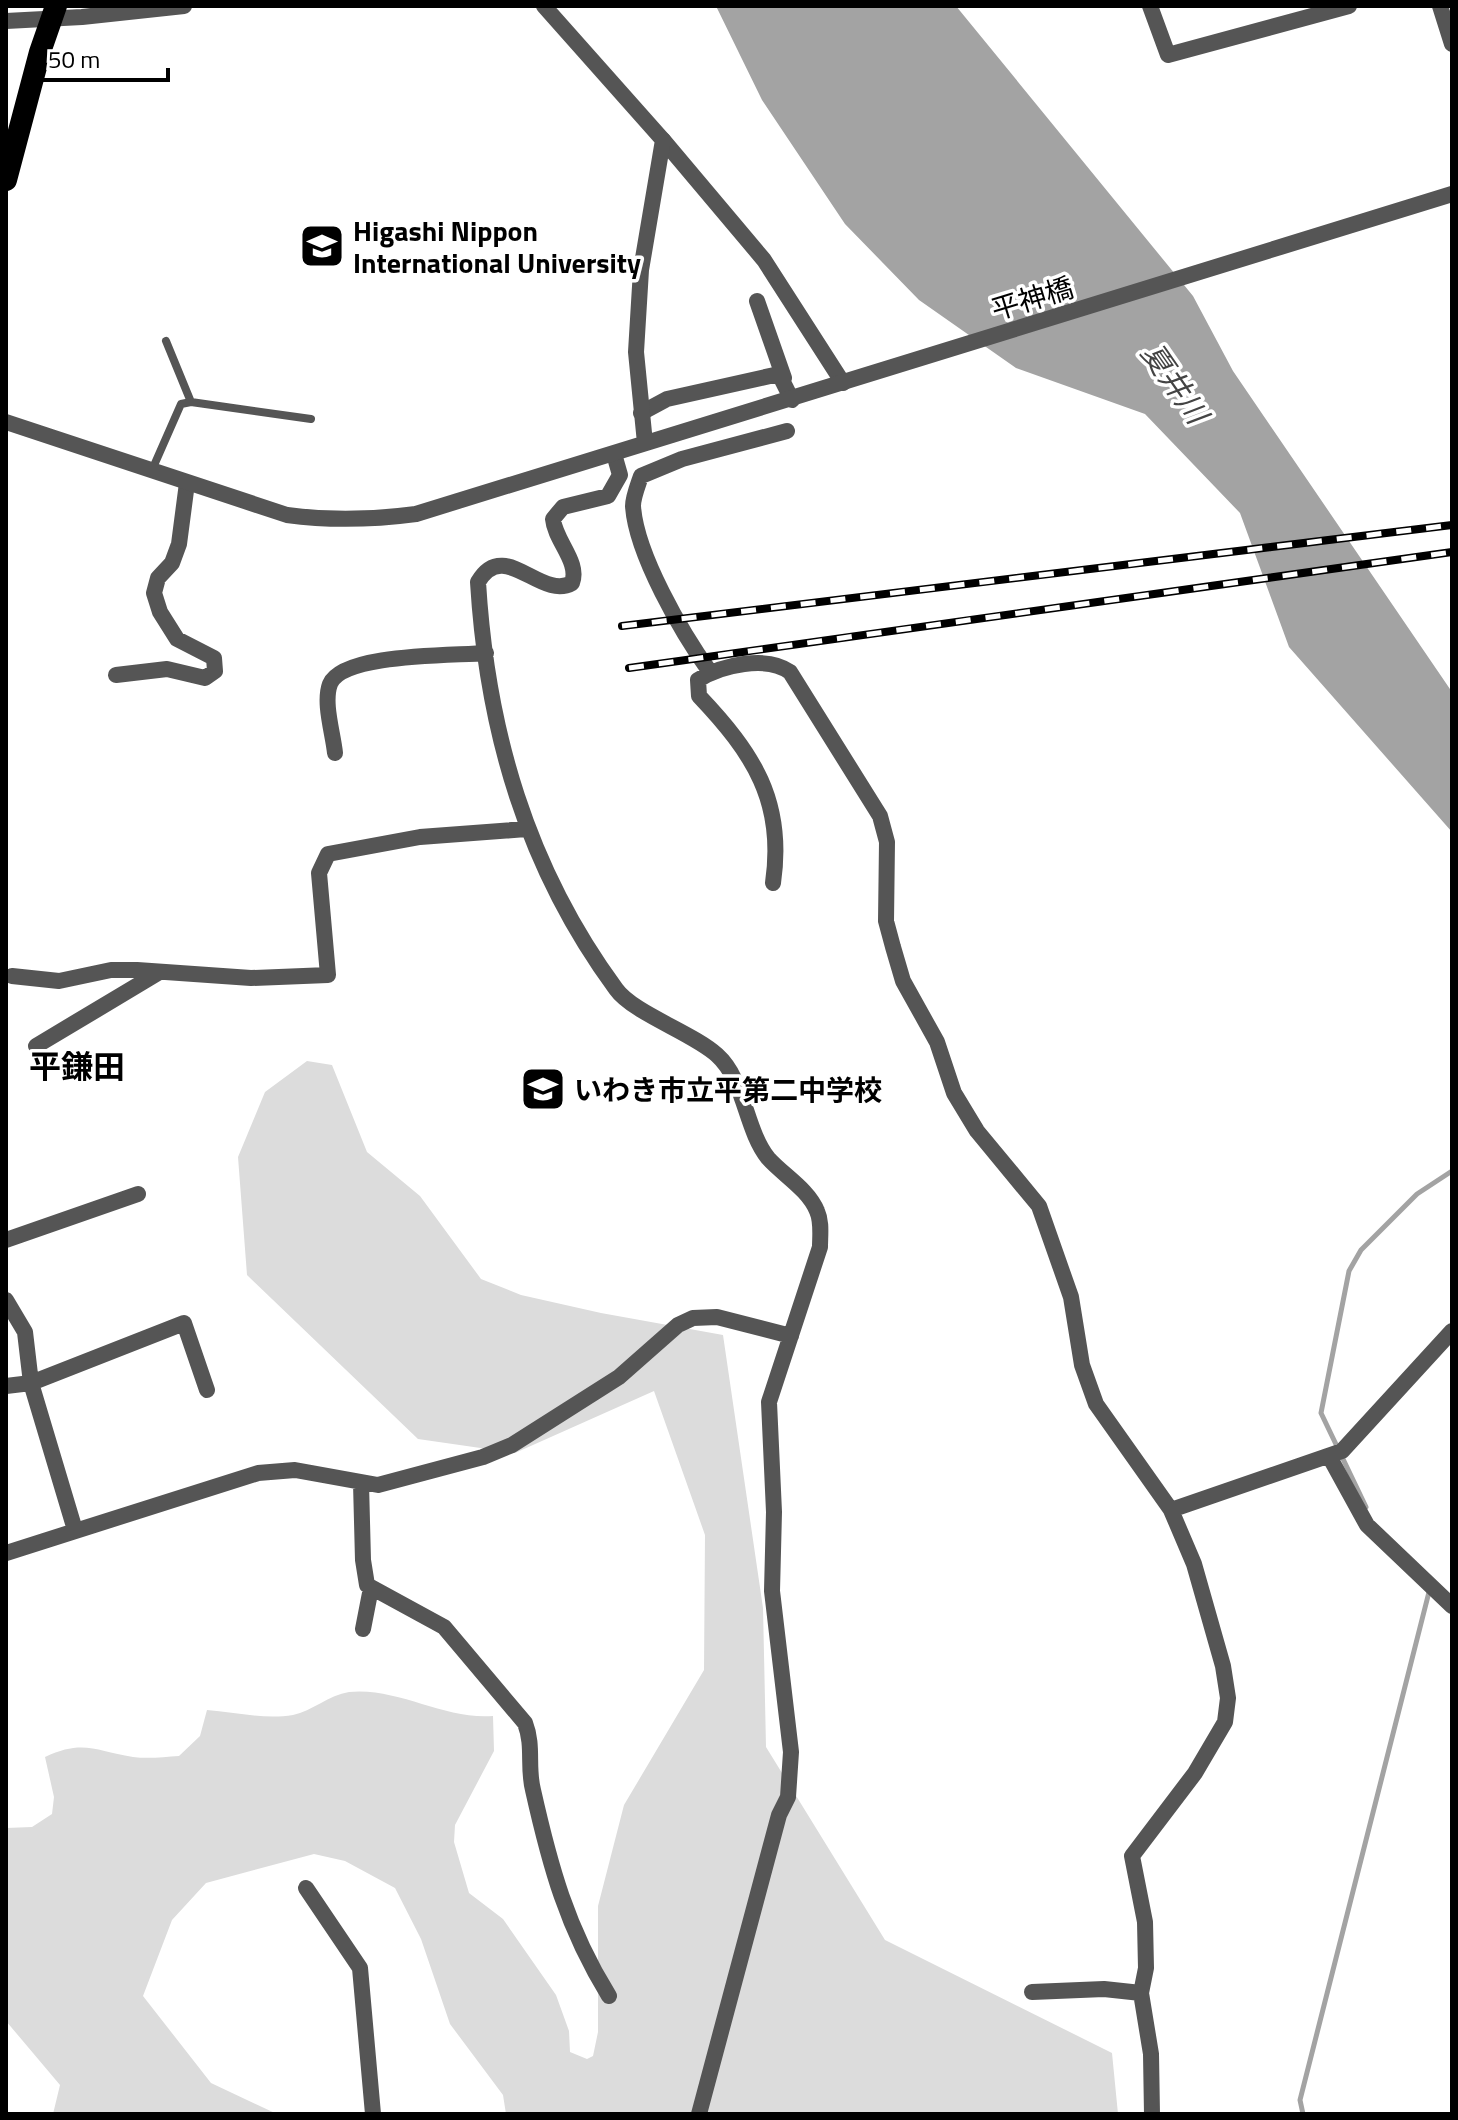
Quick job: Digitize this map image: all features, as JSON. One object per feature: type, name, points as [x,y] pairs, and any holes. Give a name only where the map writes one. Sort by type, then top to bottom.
[{"type":"highway","points":[[6,180],[56,6]]},
{"type":"street","points":[[6,21],[184,6]]},
{"type":"street","points":[[544,6],[764,260],[848,382]]},
{"type":"street","points":[[1150,6],[1168,55],[1349,6]]},
{"type":"street","points":[[1440,6],[1452,44]]},
{"type":"street","points":[[645,443],[636,352],[641,270],[663,140]]},
{"type":"street","name":"平神橋","points":[[6,422],[287,515],[330,521],[416,514],[1452,194]]},
{"type":"street","points":[[757,301],[792,400]]},
{"type":"street","points":[[641,413],[667,399],[779,374],[784,378]]},
{"type":"street","points":[[710,672],[675,620],[648,559],[633,505],[641,476],[682,459],[787,431]]},
{"type":"street","points":[[676,434],[682,459]]},
{"type":"street","points":[[614,454],[620,475],[608,496],[563,507],[553,519],[554,530],[574,568],[572,583],[554,587],[514,567],[497,566],[485,571],[478,582],[493,706],[526,829],[548,878],[618,993],[719,1056],[766,1156],[817,1209],[820,1247],[772,1389],[768,1420],[774,1512],[772,1591],[790,1722],[788,1797],[779,1815],[699,2114]]},
{"type":"street","points":[[116,675],[167,669],[205,678],[215,671],[214,658],[177,639],[160,612],[154,593],[158,578],[172,563],[179,544],[187,483]]},
{"type":"street","points":[[335,753],[328,688],[334,677],[345,669],[373,662],[486,653]]},
{"type":"street","points":[[773,883],[778,836],[756,765],[730,727],[699,696],[698,680],[710,672],[768,664],[781,666],[790,672],[873,802],[887,842],[886,921],[903,981],[937,1042],[964,1112],[1039,1206],[1067,1284],[1082,1365],[1091,1392],[1156,1493],[1171,1510],[1194,1564],[1228,1698],[1225,1722],[1214,1745],[1132,1856],[1145,1922],[1146,1968],[1141,1993],[1151,2054],[1152,2114]]},
{"type":"street","points":[[12,976],[59,981],[111,970],[251,978],[328,975],[319,873],[328,854],[420,837],[526,829]]},
{"type":"street","points":[[36,1046],[158,973]]},
{"type":"street","points":[[6,1240],[138,1194]]},
{"type":"street","points":[[6,1300],[25,1332],[31,1383],[75,1530]]},
{"type":"street","points":[[6,1553],[258,1473],[295,1470],[361,1483],[394,1482],[512,1445],[619,1377],[678,1325],[693,1318],[717,1317],[791,1336]]},
{"type":"street","points":[[6,1386],[31,1383],[184,1323],[207,1390]]},
{"type":"street","points":[[1171,1510],[1335,1454],[1452,1331]]},
{"type":"street","points":[[1335,1454],[1367,1525],[1452,1606]]},
{"type":"street","points":[[361,1483],[363,1560],[371,1588],[363,1629]]},
{"type":"street","points":[[371,1588],[444,1627],[525,1723],[531,1737],[532,1786],[547,1856],[572,1931],[609,1996]]},
{"type":"street","points":[[306,1888],[360,1968],[373,2114]]},
{"type":"street","points":[[1032,1992],[1104,1989],[1141,1993]]},
{"type":"lane","points":[[166,341],[191,402]]},
{"type":"lane","points":[[152,471],[181,404],[191,402],[311,419]]},
{"type":"shaded area","points":[[307,1061],[332,1065],[367,1152],[420,1196],[481,1279],[521,1295],[723,1335],[763,1608],[766,1747],[885,1940],[1112,2053],[1118,2114],[506,2114],[503,2095],[450,2024],[421,1939],[395,1888],[345,1861],[314,1854],[206,1883],[172,1920],[143,1996],[211,2083],[277,2114],[53,2114],[60,2085],[6,2021],[6,1828],[32,1827],[52,1814],[54,1797],[45,1757],[80,1748],[139,1758],[179,1756],[200,1736],[207,1710],[261,1716],[293,1715],[349,1692],[385,1694],[457,1713],[493,1716],[494,1751],[455,1825],[454,1842],[469,1893],[503,1919],[556,1995],[569,2031],[570,2052],[587,2059],[593,2056],[598,2032],[598,1906],[624,1805],[704,1670],[705,1535],[654,1391],[515,1453],[418,1439],[247,1275],[238,1157],[265,1092]]},
{"type":"water","name":"夏井川","points":[[716,6],[956,6],[1193,296],[1233,371],[1452,692],[1452,832],[1289,647],[1240,513],[1145,414],[1016,368],[919,300],[845,224],[762,100]]},
{"type":"waterway","points":[[1366,1507],[1321,1413],[1349,1271],[1361,1250],[1417,1194],[1452,1171]]},
{"type":"waterway","points":[[1303,2114],[1300,2100],[1429,1592]]},
{"type":"railway","points":[[622,626],[1452,525]]},
{"type":"railway","points":[[629,668],[1452,552]]},
{"type":"place","name":"Higashi Nippon International University","points":[[322,246]]},
{"type":"place","name":"いわき市立平第二中学校","points":[[543,1089]]},
{"type":"district","name":"平鎌田","points":[[77,1066]]}]
